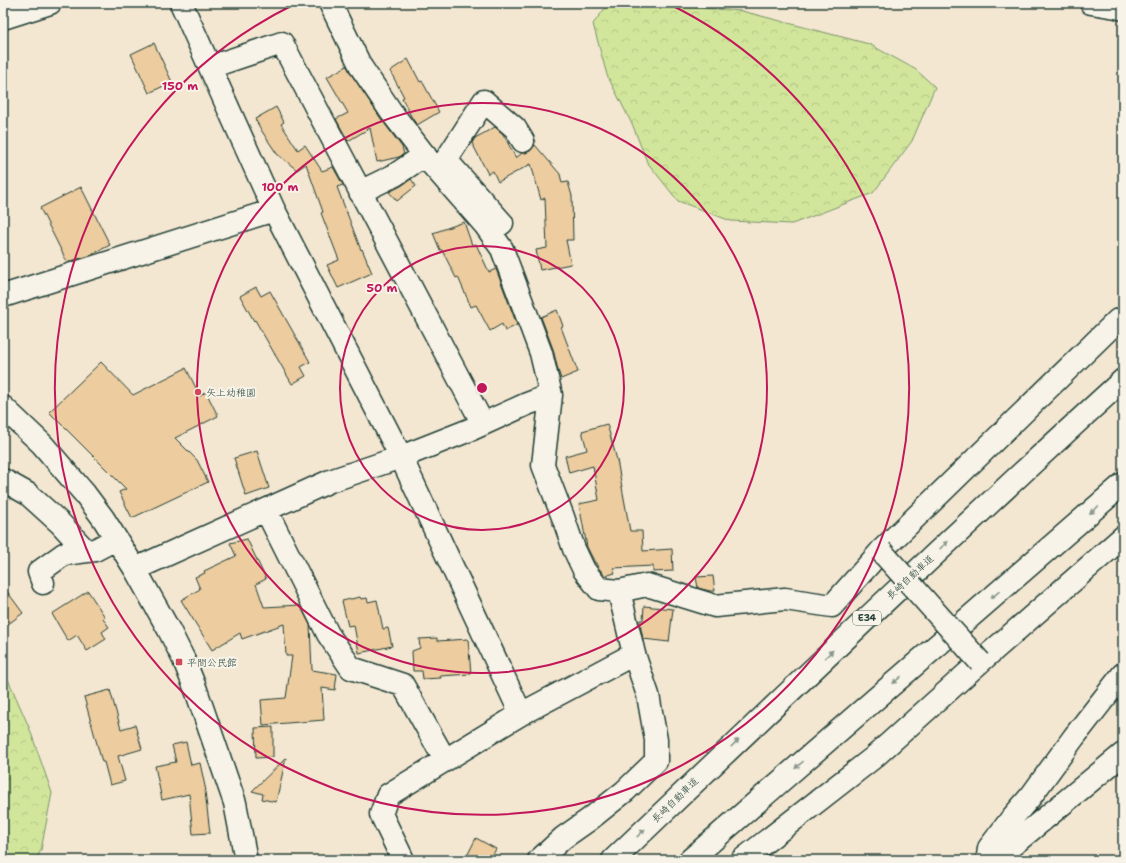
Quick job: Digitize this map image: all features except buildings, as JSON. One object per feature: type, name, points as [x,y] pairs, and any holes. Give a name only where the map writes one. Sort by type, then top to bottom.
[{"type":"main road","points":[[3,18],[50,3]]},
{"type":"main road","points":[[181,3],[274,210],[401,457],[521,714]]},
{"type":"main road","points":[[330,3],[361,67],[392,113],[425,155],[485,225],[502,249],[541,353],[552,395],[543,465],[574,550],[584,570],[599,589],[619,590],[647,585],[715,606],[785,599],[832,606],[881,551],[1118,320],[1123,319]]},
{"type":"main road","points":[[1091,3],[1123,9]]},
{"type":"main road","points":[[210,67],[282,43],[483,424]]},
{"type":"main road","points":[[490,232],[502,223],[446,160],[484,101],[515,128],[523,141]]},
{"type":"main road","points":[[360,192],[394,175],[425,155]]},
{"type":"main road","points":[[3,296],[274,210]]},
{"type":"main road","name":"長崎自動車道","points":[[613,860],[969,522],[1123,380]]},
{"type":"main road","points":[[136,569],[330,481],[401,457],[552,395]]},
{"type":"main road","points":[[3,407],[42,444],[86,494],[136,569],[169,630],[184,660],[196,690],[235,803],[246,860]]},
{"type":"main road","points":[[3,480],[28,494],[60,523],[86,551]]},
{"type":"main road","points":[[690,860],[1123,484]]},
{"type":"main road","points":[[266,510],[328,634],[351,668],[402,685],[444,760]]},
{"type":"main road","points":[[742,860],[873,758],[1123,537]]},
{"type":"main road","points":[[43,583],[39,572],[64,554],[95,550],[116,539]]},
{"type":"main road","points":[[881,551],[980,662]]},
{"type":"main road","points":[[539,860],[563,838],[625,791],[656,761],[656,740],[648,694],[634,654],[619,590]]},
{"type":"main road","points":[[402,860],[381,814],[388,795],[521,714],[634,654]]},
{"type":"main road","points":[[1123,674],[989,848],[988,856],[992,860],[998,857],[1123,754]]},
{"type":"green space","points":[[609,3],[633,3],[742,11],[869,44],[915,69],[935,87],[912,141],[873,193],[792,224],[731,221],[678,201],[647,162],[633,126],[607,75],[593,24]]},
{"type":"green space","points":[[3,668],[29,727],[52,793],[41,850],[36,860],[3,860]]},
{"type":"place","name":"矢上幼稚園","points":[[198,392]]},
{"type":"place","name":"平間公民館","points":[[179,662]]}]
